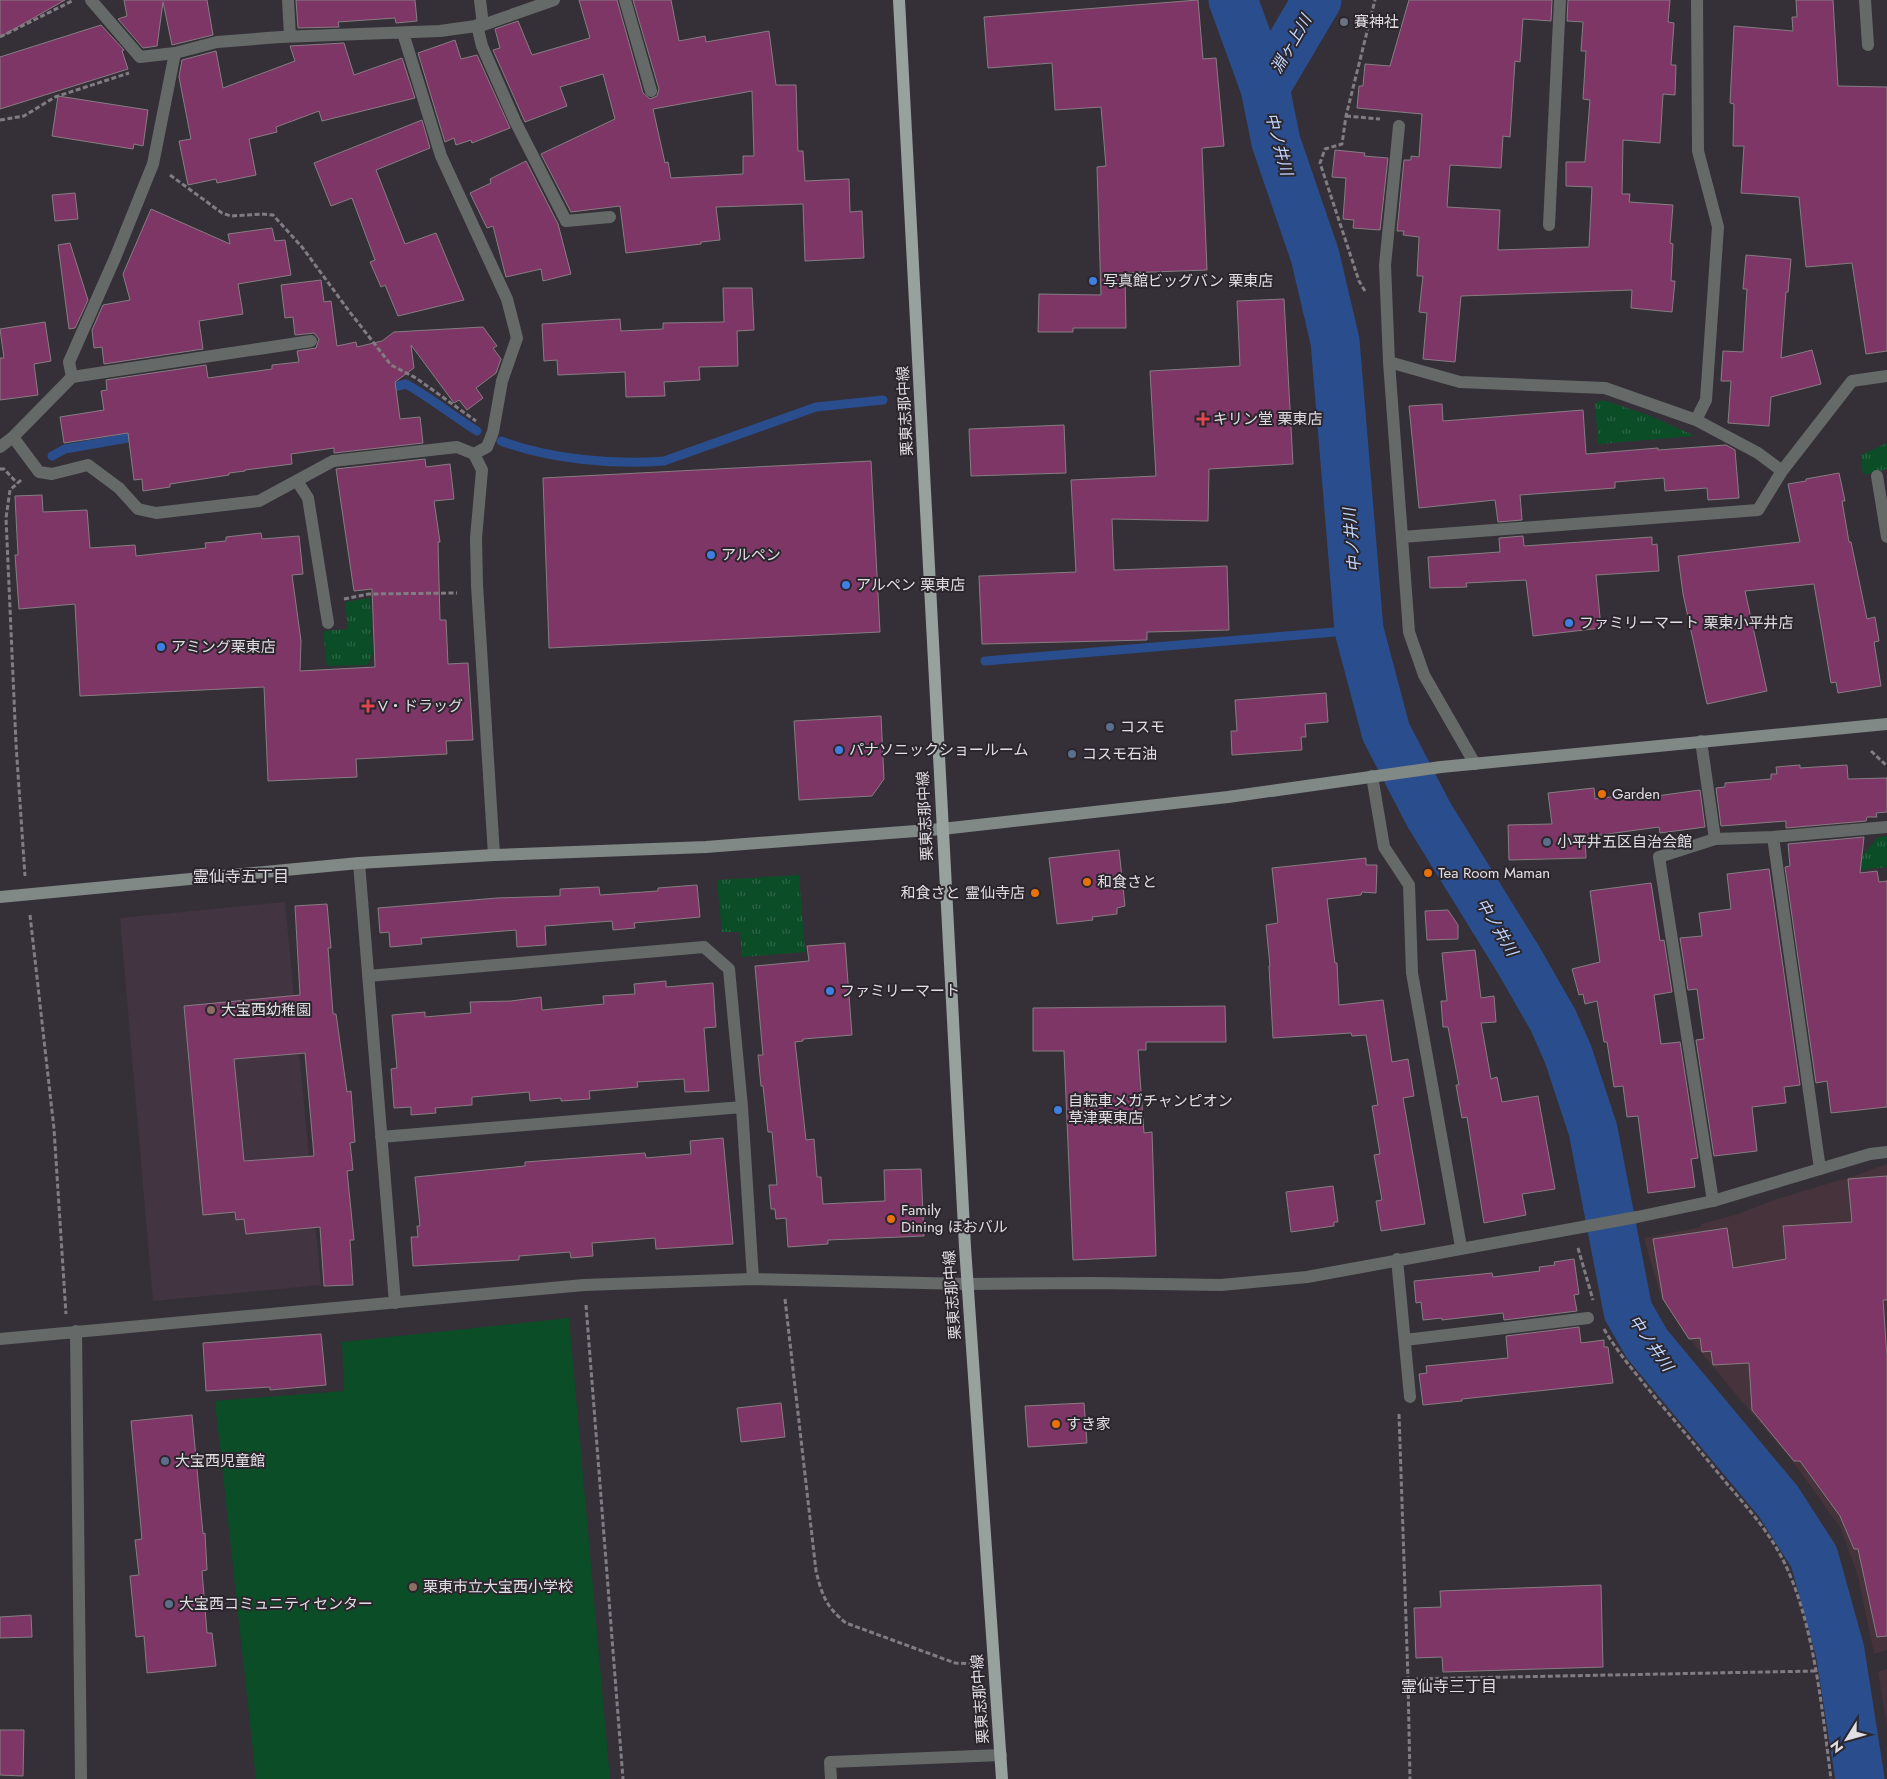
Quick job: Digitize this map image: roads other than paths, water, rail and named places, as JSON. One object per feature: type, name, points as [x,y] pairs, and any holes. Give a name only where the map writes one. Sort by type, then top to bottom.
[{"type":"main road","name":"栗東志那中線","points":[[899,0],[967,1284],[1002,1779]]},
{"type":"street","points":[[91,0],[140,57],[175,53],[217,42],[290,36],[440,31],[480,25],[554,0]]},
{"type":"street","points":[[288,0],[290,36]]},
{"type":"street","points":[[480,0],[482,46],[515,121],[566,221],[610,217]]},
{"type":"street","points":[[625,0],[651,91]]},
{"type":"street","points":[[1549,225],[1560,0]]},
{"type":"street","points":[[1696,420],[1706,400],[1718,227],[1698,151],[1697,0]]},
{"type":"street","points":[[1865,0],[1868,45]]},
{"type":"street","points":[[403,33],[441,156],[507,299],[517,338],[502,381],[493,432],[487,447],[474,454]]},
{"type":"street","points":[[72,377],[70,362],[153,164],[175,53]]},
{"type":"street","points":[[1400,126],[1385,265],[1389,362],[1409,632],[1424,675],[1475,764]]},
{"type":"street","points":[[0,447],[13,438],[72,377],[311,341]]},
{"type":"street","points":[[1389,362],[1460,382],[1605,388],[1696,420],[1758,453],[1782,471]]},
{"type":"street","points":[[1402,537],[1758,510],[1782,471],[1852,381],[1887,376]]},
{"type":"street","points":[[13,438],[39,472],[52,474],[88,465],[119,488],[138,509],[156,513],[260,501],[333,461],[457,447],[474,454],[482,470],[476,538],[494,855]]},
{"type":"street","points":[[1877,476],[1887,537]]},
{"type":"street","points":[[297,481],[308,498],[328,623]]},
{"type":"street","points":[[0,897],[359,863],[494,855],[706,847],[942,829],[1228,798],[1442,767],[1887,724]]},
{"type":"street","points":[[1701,741],[1714,839]]},
{"type":"street","points":[[1375,776],[1384,847],[1409,885],[1412,973],[1461,1248]]},
{"type":"street","points":[[1713,1201],[1659,857],[1714,839],[1773,837],[1887,827]]},
{"type":"street","points":[[1773,837],[1820,1169]]},
{"type":"street","points":[[359,863],[395,1303]]},
{"type":"street","points":[[368,976],[704,947],[729,969],[742,1107],[753,1279]]},
{"type":"street","points":[[380,1138],[742,1107]]},
{"type":"street","points":[[0,1339],[584,1285],[753,1279],[967,1284],[1221,1285],[1307,1276],[1637,1217],[1713,1201],[1870,1154],[1887,1152]]},
{"type":"street","points":[[1397,1259],[1410,1397]]},
{"type":"street","points":[[1405,1340],[1592,1314]]},
{"type":"street","points":[[76,1331],[81,1779]]},
{"type":"street","points":[[831,1779],[830,1762],[1001,1755]]},
{"type":"waterway","name":"中ノ井川","points":[[1233,0],[1265,88],[1276,142],[1315,256],[1335,341],[1359,630],[1386,732],[1429,815],[1518,959],[1553,1020],[1568,1054],[1593,1130],[1628,1311],[1647,1344],[1778,1501],[1814,1557],[1840,1651],[1860,1779]]},
{"type":"waterway","name":"淵ヶ上川","points":[[1265,88],[1317,0]]},
{"type":"waterway","points":[[385,389],[406,384],[477,431]]},
{"type":"waterway","points":[[501,441],[539,452],[581,459],[623,462],[664,461],[816,407],[883,400]]},
{"type":"waterway","points":[[52,456],[65,449],[139,436]]},
{"type":"waterway","points":[[985,661],[1359,630]]},
{"type":"place","name":"賽神社","points":[[1344,22]]},
{"type":"place","name":"写真館ビッグバン 栗東店","points":[[1093,281]]},
{"type":"place","name":"キリン堂 栗東店","points":[[1203,419]]},
{"type":"place","name":"アルペン","points":[[711,555]]},
{"type":"place","name":"アルペン 栗東店","points":[[846,585]]},
{"type":"place","name":"ファミリーマート 栗東小平井店","points":[[1569,623]]},
{"type":"place","name":"アミング栗東店","points":[[161,647]]},
{"type":"place","name":"V・ドラッグ","points":[[368,706]]},
{"type":"place","name":"コスモ","points":[[1110,727]]},
{"type":"place","name":"パナソニックショールーム","points":[[839,750]]},
{"type":"place","name":"コスモ石油","points":[[1072,754]]},
{"type":"place","name":"Garden","points":[[1602,794]]},
{"type":"place","name":"小平井五区自治会館","points":[[1547,842]]},
{"type":"place","name":"Tea Room Maman","points":[[1428,873]]},
{"type":"place","name":"和食さと","points":[[1087,882]]},
{"type":"place","name":"和食さと 霊仙寺店","points":[[1035,893]]},
{"type":"place","name":"ファミリーマート","points":[[830,991]]},
{"type":"place","name":"大宝西幼稚園","points":[[211,1010]]},
{"type":"place","name":"自転車メガチャンピオン 草津栗東店","points":[[1058,1110]]},
{"type":"place","name":"Family Dining ほおバル","points":[[891,1219]]},
{"type":"place","name":"すき家","points":[[1056,1424]]},
{"type":"place","name":"大宝西児童館","points":[[165,1461]]},
{"type":"place","name":"栗東市立大宝西小学校","points":[[413,1587]]},
{"type":"place","name":"大宝西コミュニティセンター","points":[[169,1604]]},
{"type":"district","name":"霊仙寺五丁目","points":[[241,876]]},
{"type":"district","name":"霊仙寺三丁目","points":[[1449,1686]]}]
